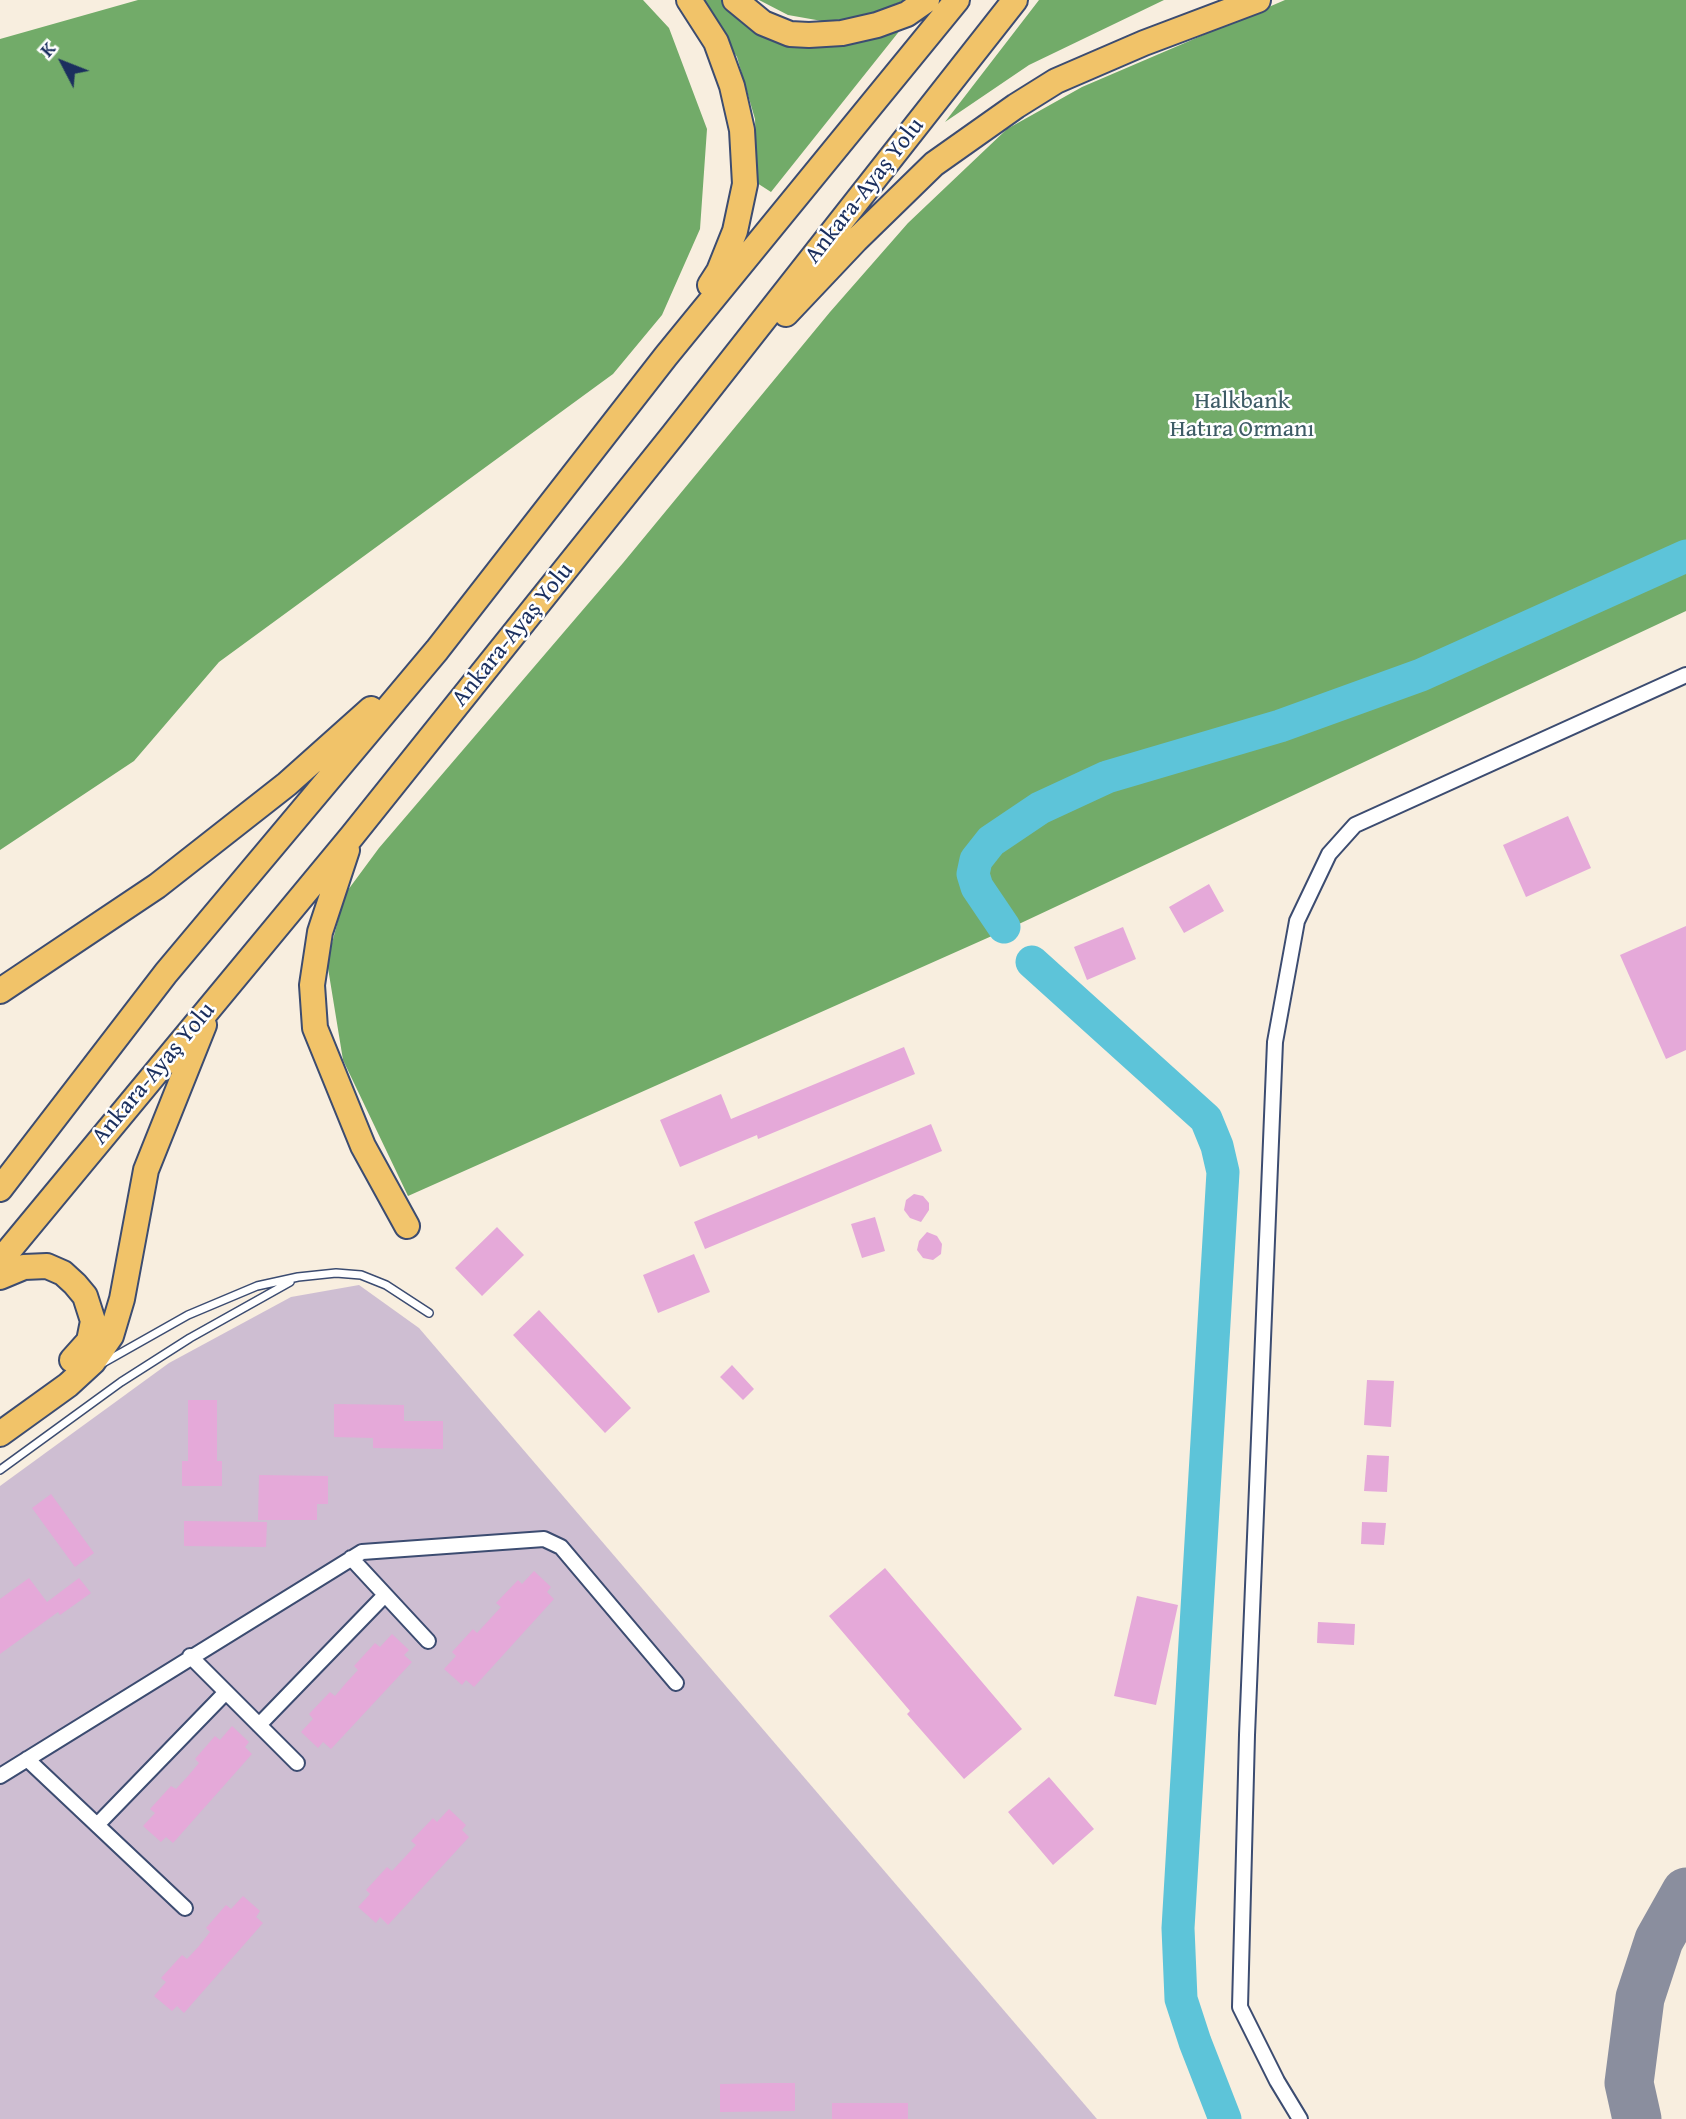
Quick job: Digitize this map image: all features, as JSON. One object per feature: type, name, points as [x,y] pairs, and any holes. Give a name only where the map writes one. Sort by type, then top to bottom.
[{"type":"highway","points":[[666,356],[719,271],[735,231],[745,184],[742,130],[732,86],[716,42],[689,0]]},
{"type":"highway","points":[[735,0],[763,23],[790,34],[810,35],[842,33],[877,25],[907,14],[927,0]]},
{"type":"highway","name":"Ankara-Ayaş Yolu","points":[[4,1182],[166,973],[437,650],[666,356],[957,0]]},
{"type":"highway","name":"Ankara-Ayaş Yolu","points":[[0,1261],[352,836],[673,435],[1015,0]]},
{"type":"highway","points":[[673,435],[856,240],[934,164],[1056,81],[1144,43],[1258,0]]},
{"type":"highway","points":[[0,991],[157,887],[214,843],[287,784],[437,650]]},
{"type":"highway","points":[[352,836],[320,932],[312,985],[315,1028],[363,1146],[407,1226]]},
{"type":"highway","points":[[0,1434],[68,1385],[93,1362],[111,1336],[122,1299],[142,1185],[171,1105],[214,1001]]},
{"type":"highway","points":[[0,1277],[24,1266],[47,1266],[55,1269],[75,1284],[85,1296],[93,1321],[93,1331],[81,1352],[0,1415]]},
{"type":"street","points":[[1300,2119],[1277,2081],[1240,2007],[1247,1735],[1275,1042],[1297,921],[1329,854],[1355,825],[1686,674]]},
{"type":"street","points":[[0,1776],[362,1552],[544,1539],[561,1547],[676,1684]]},
{"type":"street","points":[[351,1558],[428,1641]]},
{"type":"street","points":[[259,1725],[384,1595]]},
{"type":"street","points":[[190,1656],[297,1763]]},
{"type":"street","points":[[97,1825],[226,1692]]},
{"type":"street","points":[[27,1759],[185,1908]]},
{"type":"lane","points":[[68,1385],[188,1315],[257,1286],[298,1277],[336,1273],[361,1275],[386,1284],[429,1313]]},
{"type":"lane","points":[[0,1470],[121,1382],[190,1338],[298,1277]]},
{"type":"shaded area","points":[[359,1285],[419,1328],[1097,2119],[0,2119],[0,1486],[169,1363],[291,1297]]},
{"type":"green space","points":[[138,0],[643,0],[669,28],[707,129],[700,229],[662,315],[613,374],[219,662],[134,761],[0,850],[0,39]]},
{"type":"green space","points":[[699,0],[721,0],[745,23],[792,47],[843,41],[901,29],[771,192],[757,183],[755,119],[737,57]]},
{"type":"green space","points":[[759,0],[905,0],[861,18],[822,21],[788,15]]},
{"type":"green space","points":[[1039,0],[1164,0],[1029,65],[945,122]]},
{"type":"green space","name":"Halkbank Hatıra Ormanı","points":[[1285,0],[1686,0],[1686,611],[1021,923],[408,1196],[343,1060],[327,962],[345,894],[379,848],[623,563],[830,312],[908,223],[1007,129],[1082,87]]},
{"type":"building","points":[[1568,816],[1591,868],[1526,897],[1503,845]]},
{"type":"building","points":[[1209,884],[1224,911],[1184,933],[1169,907]]},
{"type":"building","points":[[1686,926],[1686,1050],[1666,1059],[1620,955]]},
{"type":"building","points":[[1123,927],[1136,959],[1087,980],[1074,947]]},
{"type":"building","points":[[904,1047],[915,1074],[758,1139],[757,1135],[680,1167],[660,1120],[721,1094],[731,1119]]},
{"type":"building","points":[[931,1124],[942,1151],[705,1249],[694,1222]]},
{"type":"building","points":[[914,1194],[923,1196],[929,1203],[929,1210],[921,1222],[910,1218],[904,1210],[906,1200]]},
{"type":"building","points":[[875,1217],[885,1251],[862,1258],[851,1224]]},
{"type":"building","points":[[497,1227],[524,1255],[482,1296],[455,1268]]},
{"type":"building","points":[[927,1232],[937,1236],[942,1244],[941,1254],[933,1260],[923,1258],[917,1250],[919,1241]]},
{"type":"building","points":[[694,1254],[710,1292],[658,1313],[643,1275]]},
{"type":"building","points":[[539,1310],[631,1408],[605,1433],[513,1335]]},
{"type":"building","points":[[732,1365],[754,1389],[743,1400],[720,1377]]},
{"type":"building","points":[[1367,1380],[1394,1381],[1391,1427],[1364,1425]]},
{"type":"building","points":[[188,1400],[217,1400],[217,1461],[222,1461],[222,1486],[182,1486],[182,1461],[188,1461]]},
{"type":"building","points":[[334,1404],[404,1405],[404,1421],[443,1421],[443,1449],[373,1448],[373,1438],[334,1437]]},
{"type":"building","points":[[1367,1455],[1389,1456],[1387,1492],[1364,1491]]},
{"type":"building","points":[[259,1475],[328,1476],[328,1504],[317,1504],[317,1520],[258,1520]]},
{"type":"building","points":[[51,1494],[94,1553],[75,1567],[32,1508]]},
{"type":"building","points":[[184,1521],[267,1522],[266,1547],[184,1546]]},
{"type":"building","points":[[1362,1522],[1386,1523],[1384,1545],[1361,1544]]},
{"type":"building","points":[[885,1568],[1022,1729],[964,1779],[907,1714],[910,1711],[829,1616]]},
{"type":"building","points":[[534,1571],[551,1587],[547,1592],[554,1599],[474,1687],[466,1680],[462,1685],[444,1669],[456,1656],[452,1652],[473,1629],[477,1633],[501,1607],[496,1603],[518,1580],[522,1584]]},
{"type":"building","points":[[29,1578],[47,1602],[79,1578],[91,1593],[60,1615],[58,1612],[0,1654],[0,1599]]},
{"type":"building","points":[[1137,1596],[1178,1605],[1156,1705],[1114,1696]]},
{"type":"building","points":[[1318,1622],[1355,1624],[1354,1645],[1317,1643]]},
{"type":"building","points":[[392,1634],[409,1650],[404,1655],[412,1662],[331,1749],[323,1742],[318,1748],[301,1732],[313,1719],[309,1714],[330,1692],[335,1696],[358,1670],[354,1666],[375,1643],[380,1647]]},
{"type":"building","points":[[232,1726],[249,1742],[245,1747],[252,1754],[173,1843],[166,1837],[161,1842],[143,1826],[155,1813],[150,1809],[171,1786],[176,1789],[188,1776],[199,1763],[195,1759],[215,1736],[220,1740]]},
{"type":"building","points":[[1049,1777],[1094,1829],[1053,1865],[1008,1812]]},
{"type":"building","points":[[449,1809],[466,1825],[462,1830],[469,1837],[388,1925],[380,1917],[376,1923],[358,1907],[370,1894],[366,1890],[387,1867],[392,1871],[416,1845],[411,1841],[433,1818],[437,1822]]},
{"type":"building","points":[[243,1896],[260,1911],[256,1917],[263,1923],[184,2013],[177,2006],[172,2011],[154,1996],[166,1982],[161,1978],[182,1955],[187,1959],[199,1946],[210,1932],[206,1928],[226,1905],[231,1909]]},
{"type":"building","points":[[795,2083],[795,2111],[720,2112],[720,2084]]},
{"type":"building","points":[[832,2103],[908,2103],[908,2119],[832,2119]]},
{"type":"waterway","points":[[1004,927],[977,887],[973,874],[976,860],[991,841],[1040,808],[1107,777],[1280,726],[1421,675],[1686,556]]},
{"type":"waterway","points":[[1032,962],[1206,1119],[1217,1146],[1223,1172],[1178,1928],[1181,1999],[1225,2119]]},
{"type":"taxiway","points":[[1637,2119],[1629,2083],[1640,1998],[1659,1940],[1686,1892]]}]
